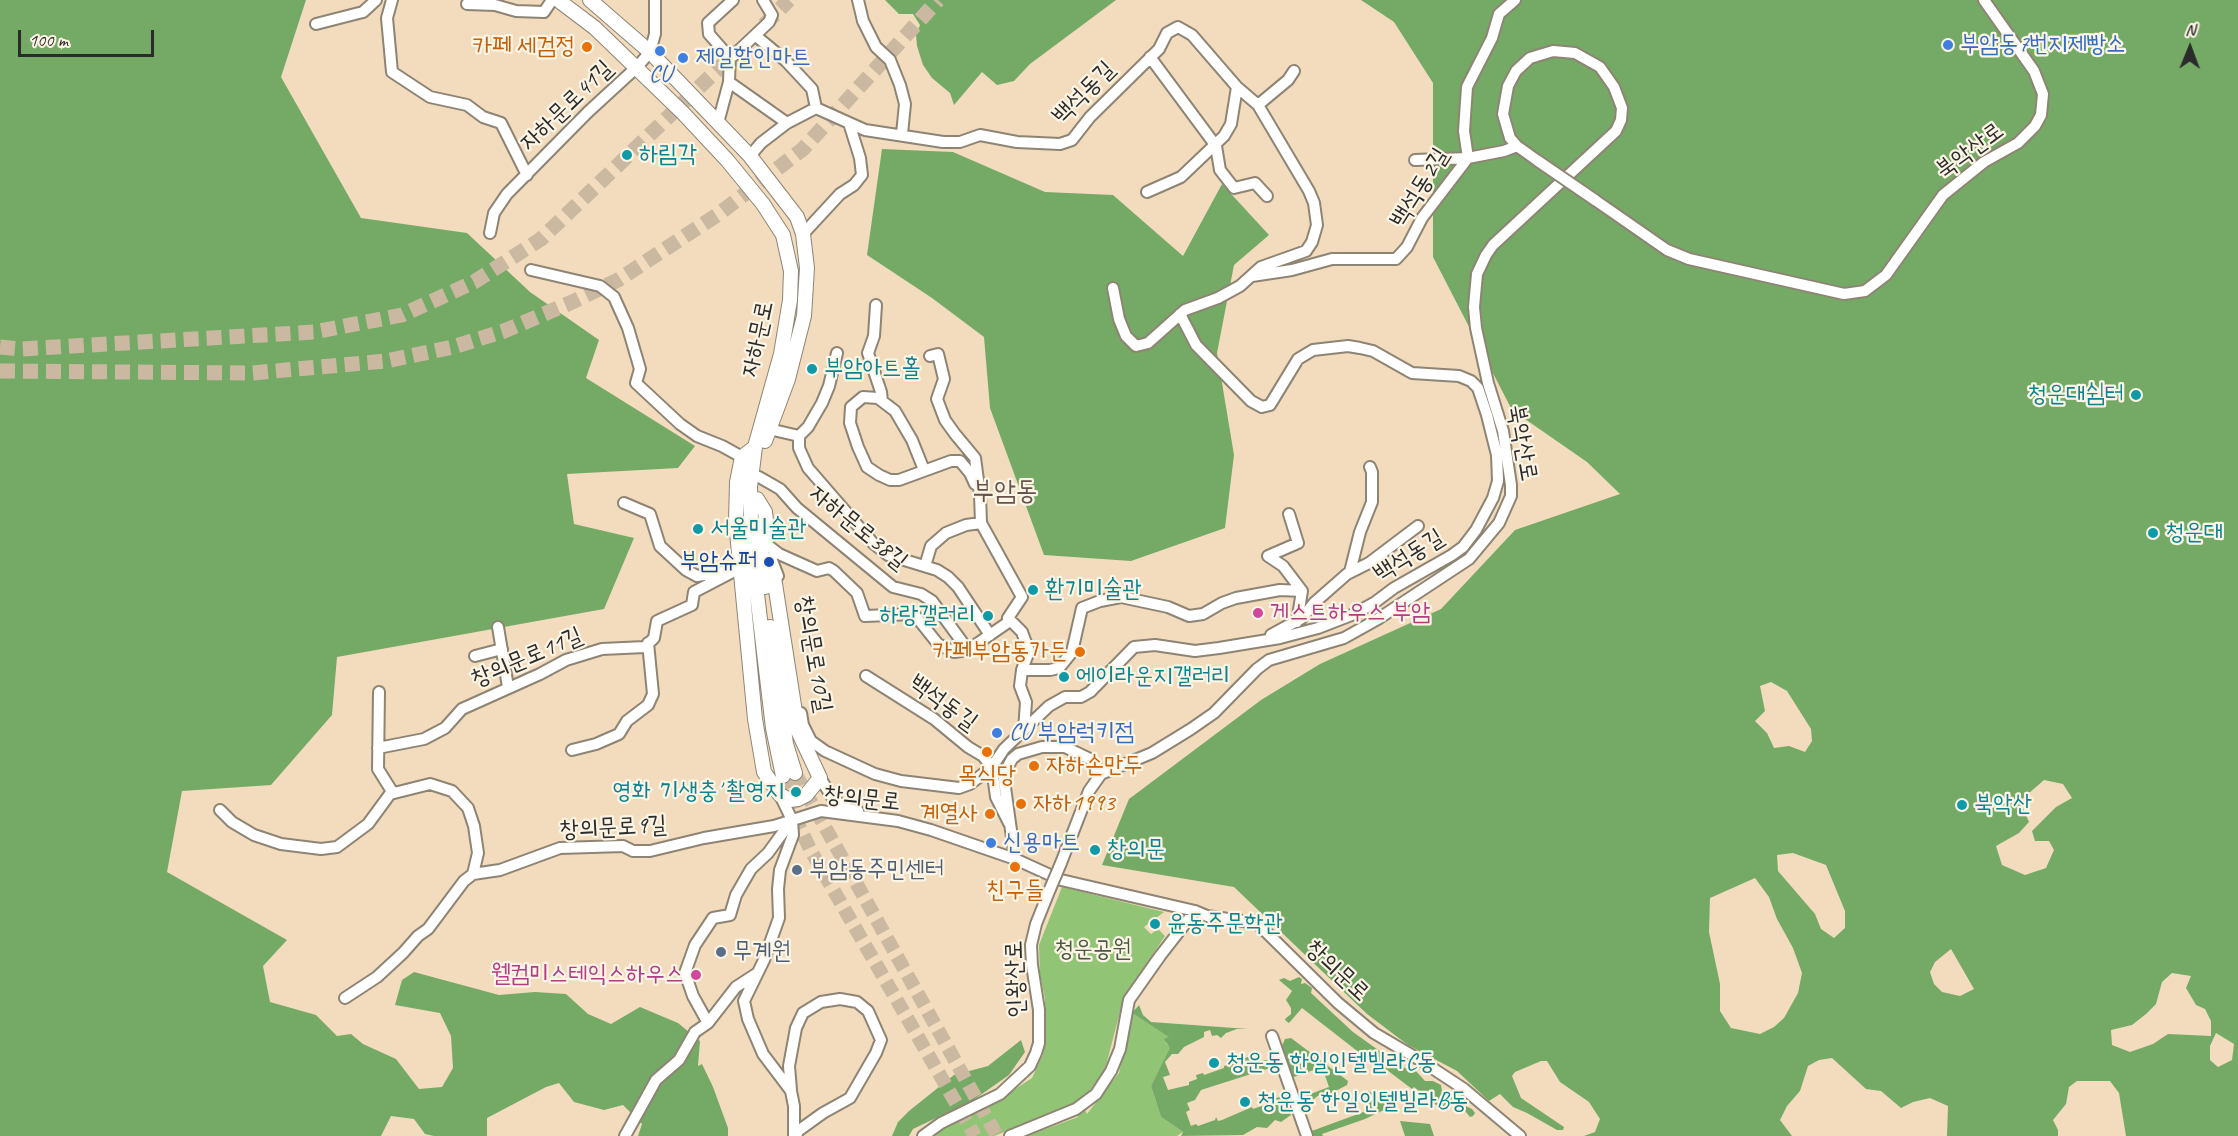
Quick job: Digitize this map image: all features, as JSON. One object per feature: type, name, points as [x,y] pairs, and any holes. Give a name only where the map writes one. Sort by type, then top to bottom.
[{"type":"main road","name":"자하문로","points":[[558,0],[595,28],[637,67],[728,160],[763,204],[783,236],[792,271],[790,300],[781,354],[755,447],[751,477],[752,552],[773,728],[789,774],[764,573],[758,499],[762,450],[788,380],[804,316],[807,268],[803,234],[798,218],[788,203],[750,156],[650,52],[608,13],[590,0]]},
{"type":"main road","points":[[755,447],[742,457],[737,482],[737,569],[760,757],[764,772],[780,795],[790,800],[806,795],[820,778],[798,731],[765,512],[758,499]]},
{"type":"street","points":[[316,24],[363,12],[376,0]]},
{"type":"street","name":"자하문로41길","points":[[392,0],[387,18],[392,72],[430,97],[467,105],[483,117],[501,123],[527,175]]},
{"type":"street","points":[[467,4],[495,5],[516,11],[544,12],[552,0]]},
{"type":"street","points":[[650,52],[655,34],[655,0]]},
{"type":"street","points":[[734,0],[708,23],[709,34],[723,50],[733,56],[769,22],[772,15],[763,0]]},
{"type":"street","points":[[858,0],[863,21],[876,47],[890,60],[900,85],[905,104],[902,134]]},
{"type":"street","name":"백석동2길","points":[[1249,276],[1292,270],[1332,259],[1396,259],[1407,247],[1422,218],[1468,158],[1464,131],[1467,87],[1492,38],[1499,14],[1515,0]]},
{"type":"street","name":"북악산로","points":[[1101,774],[1152,753],[1191,729],[1214,713],[1257,669],[1269,660],[1344,638],[1378,619],[1469,559],[1498,523],[1511,496],[1503,431],[1488,383],[1476,328],[1474,307],[1477,274],[1493,245],[1616,131],[1621,120],[1622,108],[1608,76],[1600,67],[1575,53],[1562,50],[1538,55],[1523,63],[1511,78],[1504,104],[1506,126],[1516,146],[1538,162],[1595,200],[1667,249],[1689,258],[1844,294],[1858,293],[1872,288],[1886,275],[1942,195],[1984,162],[2018,143],[2035,126],[2041,115],[2043,94],[2034,71],[1984,0]]},
{"type":"street","name":"백석동길","points":[[816,108],[865,130],[943,142],[960,142],[980,135],[1017,142],[1060,144],[1072,140],[1090,117],[1159,49],[1167,33],[1178,27],[1192,35],[1237,87],[1258,105],[1310,191],[1317,225],[1312,242],[1306,251],[1261,267],[1240,286],[1218,298],[1185,309],[1148,343],[1136,346],[1126,336],[1119,319],[1113,288]]},
{"type":"street","points":[[750,156],[761,143],[787,123],[816,108],[812,89],[786,61],[756,36]]},
{"type":"street","name":"자하문로41길","points":[[490,233],[494,213],[507,194],[650,52]]},
{"type":"street","points":[[718,123],[729,82],[730,54]]},
{"type":"street","name":"백석동길","points":[[1150,57],[1216,146],[1220,170],[1234,188],[1255,183],[1268,196]]},
{"type":"street","points":[[1258,105],[1288,80],[1294,71]]},
{"type":"street","points":[[729,82],[787,123]]},
{"type":"street","points":[[1148,192],[1181,177],[1216,146],[1231,124],[1237,87]]},
{"type":"street","points":[[803,234],[840,194],[854,185],[862,175],[860,158],[849,123]]},
{"type":"street","points":[[1415,160],[1468,158],[1504,151],[1516,146]]},
{"type":"street","points":[[531,270],[600,286],[614,297],[628,328],[640,369],[636,383],[664,410],[697,436],[742,457]]},
{"type":"street","points":[[876,305],[874,336],[868,353],[882,401]]},
{"type":"street","name":"백석동길","points":[[866,676],[934,719],[968,747],[983,756],[992,767],[1004,748],[1049,705],[1065,697],[1080,697],[1090,692],[1134,647],[1155,645],[1194,651],[1280,638],[1318,628],[1354,614],[1374,603],[1394,588],[1434,567],[1463,547],[1476,530],[1493,498],[1498,481],[1497,455],[1487,415],[1478,388],[1471,381],[1459,376],[1412,374],[1373,351],[1348,346],[1313,350],[1298,359],[1270,405],[1262,407],[1251,400],[1196,345],[1180,314]]},
{"type":"street","points":[[837,353],[829,386],[822,403],[808,427],[799,435],[798,448],[808,468],[845,514],[888,555],[911,564],[925,566],[948,577],[958,587],[990,635]]},
{"type":"street","points":[[930,356],[938,354],[944,379],[937,399],[945,420],[975,458],[981,523],[1022,597],[1008,618],[1022,632],[1029,651],[1022,670],[1020,686],[1026,702],[1024,730]]},
{"type":"street","points":[[924,470],[903,422],[895,411],[878,398],[863,397],[851,407],[850,423],[867,467],[890,480],[899,480],[951,461],[960,461],[970,473],[980,495]]},
{"type":"street","points":[[769,429],[799,435]]},
{"type":"street","points":[[1350,572],[1360,532],[1372,502],[1370,467]]},
{"type":"street","name":"자하문로38길","points":[[759,477],[780,489],[797,508],[893,587],[921,594],[932,601],[968,650]]},
{"type":"street","points":[[624,503],[650,514],[660,546],[686,570],[697,576],[737,569]]},
{"type":"street","points":[[1289,514],[1298,543],[1268,556],[1283,566],[1302,591],[1297,622]]},
{"type":"street","points":[[925,566],[931,546],[946,533],[966,525],[981,523]]},
{"type":"street","points":[[1263,640],[1297,622],[1314,603],[1350,572],[1369,563],[1418,526]]},
{"type":"street","points":[[771,552],[817,571],[829,568],[834,571],[857,593],[865,616],[914,614],[938,644],[954,652],[968,650],[1010,621]]},
{"type":"street","name":"창의문로10길","points":[[771,552],[780,581],[803,725],[811,741],[825,751],[865,770],[901,782],[959,788],[970,784],[992,767]]},
{"type":"street","points":[[572,750],[596,744],[619,734],[627,721],[648,705],[653,694],[648,643],[654,638],[657,621],[692,605],[694,592],[737,569]]},
{"type":"street","points":[[1022,670],[1059,668],[1072,652],[1082,608],[1100,601],[1121,597],[1168,608],[1189,616],[1203,614],[1236,598],[1280,590],[1302,591]]},
{"type":"street","points":[[498,627],[507,687]]},
{"type":"street","name":"창의문로11길","points":[[378,748],[424,740],[445,729],[462,709],[573,657],[602,649],[645,647],[648,643]]},
{"type":"street","points":[[475,656],[502,649]]},
{"type":"street","points":[[379,692],[378,769],[393,794]]},
{"type":"street","points":[[1015,859],[1004,780],[1012,759],[1018,754],[1042,747],[1065,747],[1090,759],[1101,774]]},
{"type":"street","points":[[992,767],[996,797],[1009,823]]},
{"type":"street","name":"인왕산로","points":[[923,1136],[941,1123],[1000,1094],[1030,1066],[1039,1042],[1039,1010],[1032,965],[1032,945],[1036,924],[1089,791],[1101,774]]},
{"type":"street","points":[[820,778],[834,800],[865,817]]},
{"type":"street","points":[[220,810],[232,822],[254,835],[281,844],[321,849],[337,847],[368,824],[390,794],[430,784],[452,791],[468,808],[474,826],[478,853],[473,874],[464,881],[428,929],[377,977],[345,998]]},
{"type":"street","points":[[780,795],[792,820],[793,835],[780,870],[779,918],[764,960],[744,1001],[748,1019],[763,1054],[790,1091]]},
{"type":"street","name":"창의문로","points":[[792,820],[820,811],[898,821],[1015,859],[1061,880],[1196,911],[1207,916],[1257,923],[1338,1003],[1374,1033],[1464,1089],[1520,1136]]},
{"type":"street","points":[[708,1023],[693,996],[685,973],[695,945],[713,918],[730,915],[736,895],[751,869],[784,835],[792,820]]},
{"type":"street","name":"창의문로9길","points":[[473,874],[500,870],[560,848],[623,846],[633,851],[650,851],[704,837],[774,826],[792,820]]},
{"type":"street","points":[[1010,1136],[1076,1110],[1096,1094],[1111,1071],[1120,1049],[1129,1000],[1196,911]]},
{"type":"street","points":[[625,1136],[656,1080],[679,1059],[695,1032],[708,1023],[736,987],[757,974]]},
{"type":"street","points":[[840,999],[857,1002],[868,1011],[881,1040],[876,1053],[850,1098],[823,1113],[798,1131],[795,1136],[794,1106],[790,1091],[791,1056],[796,1028],[803,1013],[821,1002],[840,999]]},
{"type":"street","points":[[1272,1036],[1307,1136]]},
{"type":"green space","points":[[0,0],[306,0],[281,77],[361,218],[467,233],[530,292],[599,340],[586,378],[695,446],[678,468],[567,474],[574,524],[634,538],[604,609],[337,657],[332,715],[271,785],[182,791],[167,872],[287,940],[263,966],[270,1002],[316,1015],[337,1036],[351,1034],[363,1044],[396,1059],[419,1089],[442,1087],[453,1068],[451,1036],[440,1013],[395,1005],[402,980],[414,972],[499,995],[535,992],[566,994],[588,1014],[611,1024],[640,1007],[678,1023],[700,1041],[698,1066],[702,1064],[713,1087],[728,1128],[728,1136],[638,1136],[642,1124],[623,1105],[604,1110],[574,1102],[559,1083],[546,1087],[487,1118],[487,1136],[434,1136],[425,1134],[414,1119],[391,1116],[381,1136],[0,1136]]},
{"type":"green space","points":[[885,0],[1116,0],[1030,64],[1014,81],[997,85],[982,72],[954,105],[950,93],[932,78],[923,65],[916,35],[920,25],[913,14],[899,14]]},
{"type":"green space","points":[[1361,0],[2238,0],[2238,1136],[2126,1136],[2119,1093],[2110,1081],[2077,1081],[2069,1087],[2066,1104],[2053,1120],[2058,1136],[1947,1136],[1948,1106],[1930,1098],[1901,1108],[1881,1091],[1866,1089],[1832,1058],[1819,1060],[1808,1066],[1800,1091],[1787,1106],[1780,1120],[1792,1136],[1584,1136],[1595,1132],[1600,1119],[1589,1102],[1560,1082],[1547,1061],[1541,1061],[1515,1072],[1512,1076],[1521,1098],[1564,1127],[1563,1130],[1557,1130],[1513,1107],[1500,1094],[1489,1101],[1457,1071],[1408,1045],[1367,1014],[1234,887],[1102,865],[1129,799],[1261,700],[1320,664],[1441,609],[1515,530],[1620,494],[1587,462],[1512,410],[1433,257],[1433,83],[1394,22]],"holes":[[[1771,682],[1787,691],[1811,729],[1812,741],[1805,752],[1789,746],[1774,748],[1767,733],[1755,721],[1765,711],[1760,686]],[[2044,780],[2063,784],[2072,798],[2056,807],[2032,831],[2035,841],[2049,841],[2054,850],[2046,868],[2025,875],[2002,865],[1996,846],[2019,833],[2029,822],[2020,801]],[[1793,853],[1826,865],[1845,911],[1845,928],[1834,938],[1821,929],[1815,914],[1778,871],[1777,855]],[[1755,878],[1769,897],[1802,973],[1798,993],[1784,1018],[1774,1027],[1760,1034],[1731,1028],[1720,1011],[1720,984],[1709,932],[1710,898]],[[1951,949],[1974,989],[1960,996],[1942,992],[1934,984],[1930,972],[1935,962]],[[2172,973],[2191,976],[2186,988],[2196,1005],[2205,1009],[2211,1021],[2211,1036],[2168,1034],[2153,1044],[2130,1052],[2112,1045],[2111,1030],[2132,1025],[2156,1004],[2162,982]],[[2216,1033],[2234,1044],[2232,1060],[2218,1067],[2210,1060],[2210,1046]]]},
{"type":"green space","points":[[882,149],[953,152],[1045,192],[1113,195],[1183,256],[1222,184],[1269,235],[1234,265],[1217,353],[1234,455],[1225,528],[1131,561],[1044,555],[990,408],[984,337],[932,298],[867,255]]},
{"type":"green space","name":"청운공원","points":[[1062,887],[1164,912],[1144,927],[1151,934],[1158,929],[1165,936],[1132,986],[1121,1008],[1104,1073],[1081,1101],[1087,1114],[1119,1073],[1132,1013],[1170,1037],[1166,1043],[1171,1048],[1151,1086],[1161,1117],[1183,1132],[1177,1136],[1027,1136],[1078,1117],[1074,1104],[994,1136],[935,1136],[941,1130],[989,1106],[1032,1078],[1043,1055],[1045,1028],[1045,999],[1040,974],[1039,945]]},
{"type":"green space","points":[[1299,977],[1302,979],[1301,984],[1305,983],[1312,988],[1311,993],[1353,1032],[1395,1062],[1405,1068],[1414,1069],[1425,1081],[1433,1081],[1441,1085],[1442,1091],[1456,1097],[1461,1104],[1472,1109],[1475,1113],[1473,1116],[1470,1117],[1465,1111],[1461,1111],[1459,1105],[1446,1104],[1441,1109],[1414,1087],[1412,1089],[1387,1070],[1379,1068],[1302,1008],[1289,1023],[1286,1021],[1285,1019],[1291,1014],[1291,1008],[1286,1000],[1292,991],[1279,980],[1284,978],[1290,981]]},
{"type":"green space","points":[[1139,1005],[1143,1015],[1151,1022],[1248,1029],[1237,1029],[1226,1033],[1221,1038],[1217,1035],[1212,1036],[1210,1030],[1204,1032],[1204,1037],[1184,1047],[1178,1054],[1172,1054],[1165,1062],[1170,1075],[1163,1077],[1168,1090],[1189,1085],[1189,1082],[1197,1079],[1196,1075],[1203,1073],[1204,1075],[1224,1068],[1224,1066],[1245,1061],[1245,1058],[1254,1055],[1260,1061],[1272,1059],[1273,1067],[1201,1090],[1195,1100],[1187,1103],[1190,1110],[1186,1112],[1191,1126],[1215,1120],[1216,1117],[1218,1121],[1222,1120],[1252,1107],[1253,1109],[1270,1103],[1269,1101],[1284,1092],[1291,1115],[1281,1122],[1275,1120],[1267,1128],[1257,1127],[1243,1135],[1181,1136],[1183,1132],[1161,1117],[1151,1086],[1170,1048],[1164,1039],[1169,1037],[1132,1013]]},
{"type":"green space","points":[[1291,1038],[1348,1081],[1347,1085],[1324,1097],[1319,1095],[1307,1104],[1301,1105],[1297,1099],[1329,1087],[1322,1067],[1291,1078],[1282,1046],[1285,1039]]},
{"type":"green space","points":[[1021,1040],[1025,1052],[1009,1075],[972,1101],[913,1129],[909,1136],[892,1136],[898,1122],[909,1111],[954,1075],[988,1066]]},
{"type":"green space","points":[[1368,1091],[1374,1094],[1378,1102],[1381,1101],[1386,1105],[1386,1109],[1322,1134],[1323,1136],[1310,1136],[1309,1132],[1369,1110],[1364,1093]]},
{"type":"green space","points":[[1400,1121],[1430,1124],[1434,1136],[1405,1136]]},
{"type":"tunnel","points":[[764,25],[789,0]]},
{"type":"tunnel","points":[[0,371],[252,373],[386,361],[453,347],[504,331],[618,280],[720,213],[803,149],[938,0]]},
{"type":"tunnel","points":[[0,347],[21,349],[314,332],[402,315],[474,282],[541,239],[738,50]]},
{"type":"tunnel","points":[[795,773],[997,1136]]},
{"type":"tunnel","points":[[783,776],[799,826],[811,851],[975,1136]]},
{"type":"place","name":"부암동7번지제빵소","points":[[1948,45]]},
{"type":"place","name":"카페 세검정","points":[[587,47]]},
{"type":"place","name":"CU","points":[[660,51]]},
{"type":"place","name":"제일할인마트","points":[[683,58]]},
{"type":"place","name":"하림각","points":[[627,155]]},
{"type":"place","name":"부암아트홀","points":[[812,369]]},
{"type":"place","name":"청운대쉼터","points":[[2136,395]]},
{"type":"place","name":"서울미술관","points":[[698,529]]},
{"type":"place","name":"청운대","points":[[2153,533]]},
{"type":"place","name":"부암슈퍼","points":[[769,562]]},
{"type":"place","name":"환기미술관","points":[[1033,590]]},
{"type":"place","name":"게스트하우스 부암","points":[[1258,613]]},
{"type":"place","name":"하랑갤러리","points":[[988,616]]},
{"type":"place","name":"카페부암동가든","points":[[1080,652]]},
{"type":"place","name":"에이라운지갤러리","points":[[1064,677]]},
{"type":"place","name":"CU 부암럭키점","points":[[997,733]]},
{"type":"place","name":"목식당","points":[[987,752]]},
{"type":"place","name":"자하손만두","points":[[1034,766]]},
{"type":"place","name":"영화 '기생충' 촬영지","points":[[796,792]]},
{"type":"place","name":"자하1993","points":[[1021,804]]},
{"type":"place","name":"북악산","points":[[1962,805]]},
{"type":"place","name":"계열사","points":[[990,814]]},
{"type":"place","name":"신용마트","points":[[991,843]]},
{"type":"place","name":"창의문","points":[[1095,850]]},
{"type":"place","name":"친구들","points":[[1015,867]]},
{"type":"place","name":"부암동주민센터","points":[[797,870]]},
{"type":"place","name":"윤동주문학관","points":[[1155,924]]},
{"type":"place","name":"무계원","points":[[721,952]]},
{"type":"place","name":"웰컴미스테익스하우스","points":[[696,975]]},
{"type":"place","name":"청운동 한일인텔빌라C동","points":[[1214,1063]]},
{"type":"place","name":"청운동 한일인텔빌라B동","points":[[1245,1102]]},
{"type":"district","name":"부암동","points":[[1005,492]]}]
